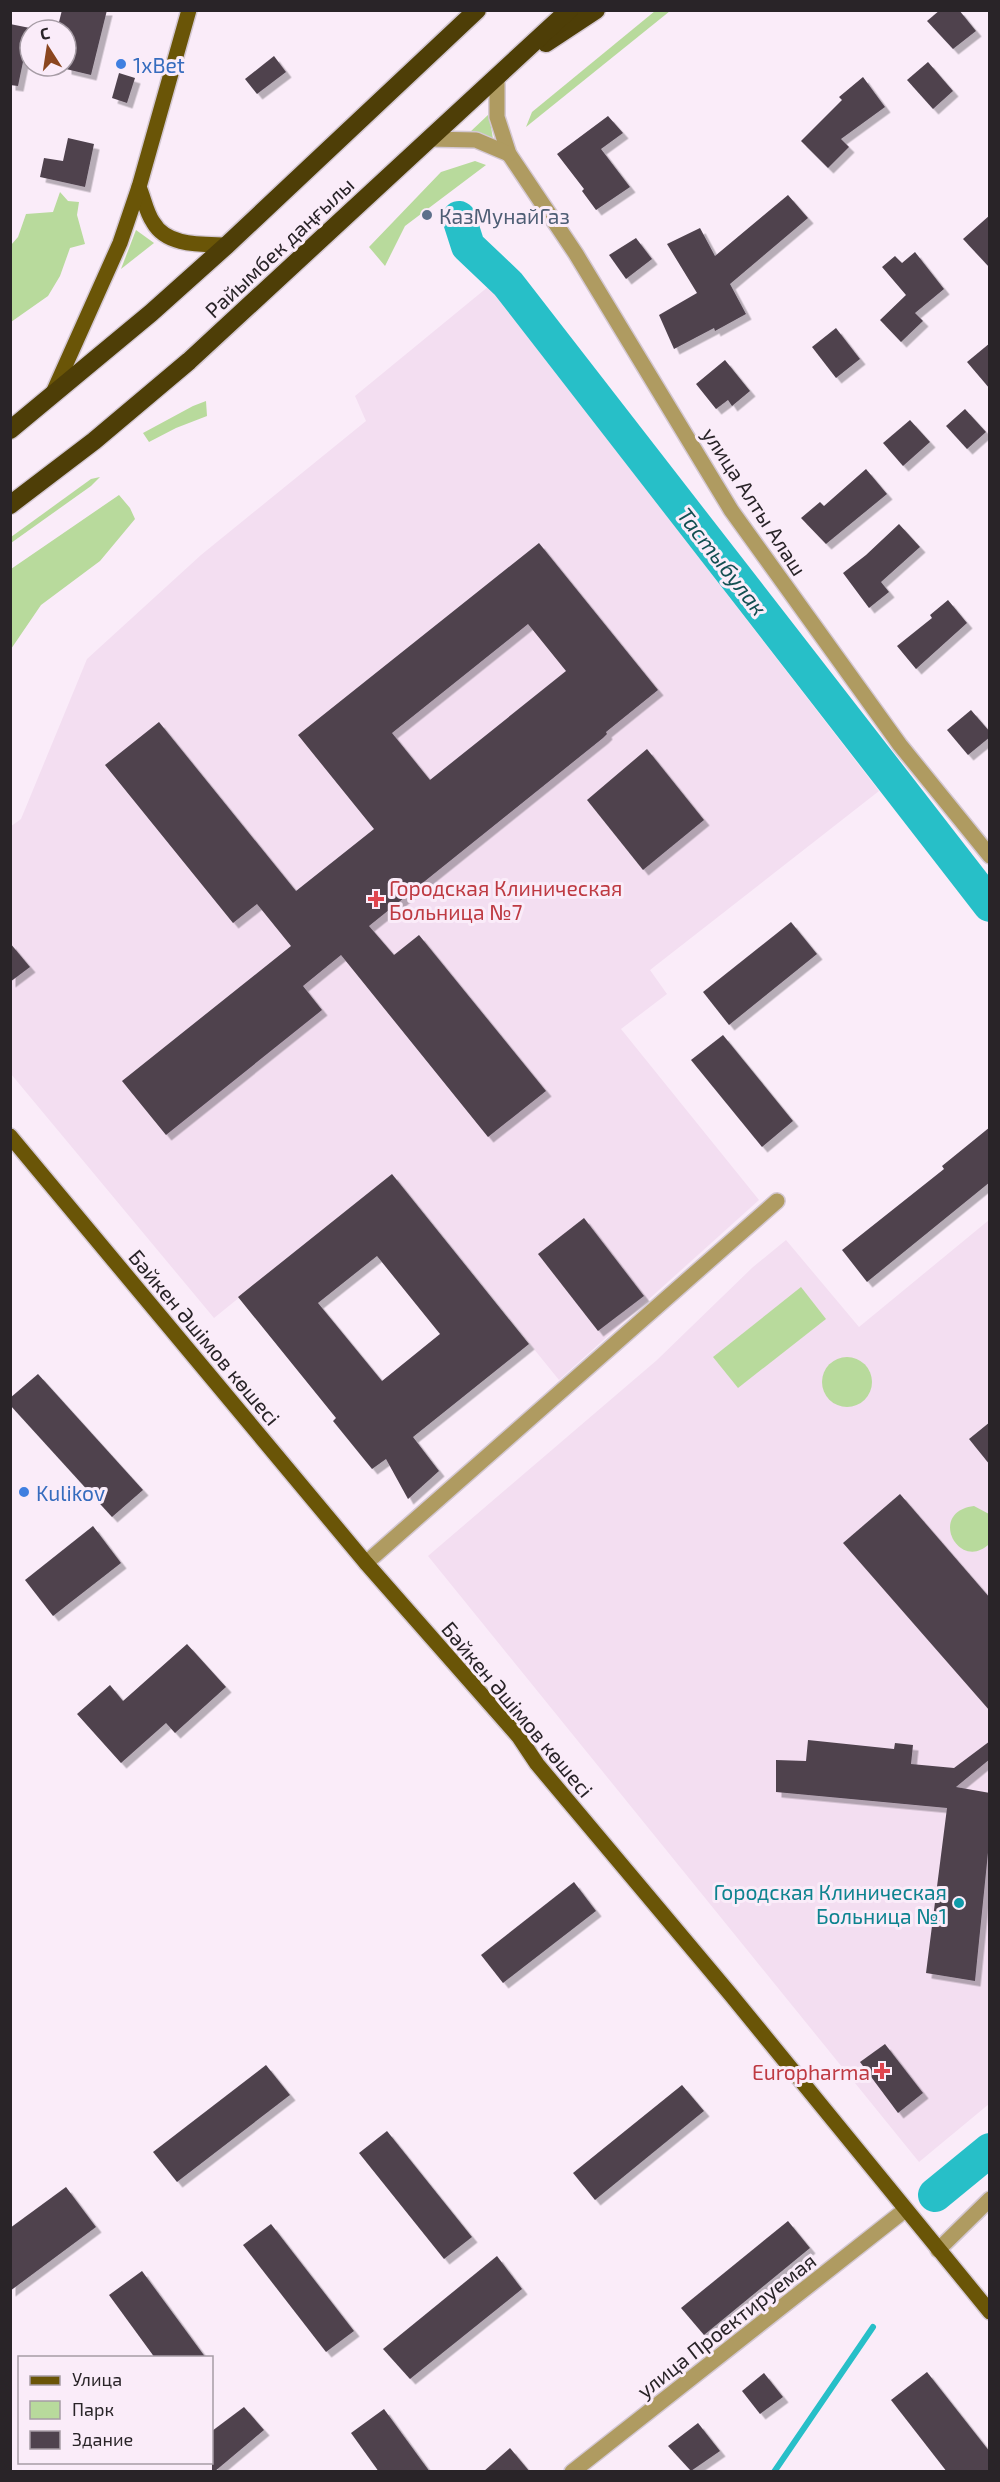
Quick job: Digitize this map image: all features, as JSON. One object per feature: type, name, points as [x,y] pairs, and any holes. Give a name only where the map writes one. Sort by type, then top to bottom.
[{"type":"highway","name":"Райымбек даңғылы","points":[[10,430],[51,398],[227,245],[475,10]]},
{"type":"highway","name":"Райымбек даңғылы","points":[[10,505],[94,441],[189,361],[569,10]]},
{"type":"highway","points":[[497,76],[596,10]]},
{"type":"main road","points":[[51,398],[120,243],[139,187],[189,10]]},
{"type":"main road","points":[[139,187],[153,223],[167,237],[188,243],[227,245]]},
{"type":"main road","name":"Бәйкен Әшімов көшесі","points":[[10,1136],[366,1563],[519,1737],[537,1764],[731,1995],[990,2312]]},
{"type":"street","name":"улица Алты Алаш","points":[[497,76],[497,117],[509,154],[576,254],[731,510],[900,745],[990,856]]},
{"type":"street","points":[[429,139],[476,140],[509,154]]},
{"type":"street","points":[[366,1563],[777,1201]]},
{"type":"street","points":[[938,2250],[990,2199]]},
{"type":"street","name":"улица Проектируемая","points":[[572,2472],[905,2210]]},
{"type":"shaded area","name":"Городская Клиническая Больница №7","points":[[489,286],[879,791],[650,970],[667,994],[621,1029],[759,1200],[559,1380],[392,1174],[214,1318],[11,1074],[10,827],[21,819],[87,659],[201,555],[366,421],[355,396]]},
{"type":"shaded area","points":[[989,1220],[989,2104],[919,2162],[428,1556],[657,1360],[753,1267],[786,1240],[859,1327]]},
{"type":"green space","points":[[655,11],[670,11],[526,127],[532,112]]},
{"type":"green space","points":[[489,114],[493,139],[469,133]]},
{"type":"green space","points":[[475,161],[486,165],[405,226],[385,266],[369,247],[441,172]]},
{"type":"green space","points":[[60,192],[68,201],[79,202],[77,215],[85,244],[70,248],[60,276],[48,296],[11,322],[11,245],[18,237],[26,214],[53,212]]},
{"type":"green space","points":[[136,230],[154,243],[121,269]]},
{"type":"green space","points":[[206,401],[207,416],[149,442],[143,433],[193,406]]},
{"type":"green space","points":[[100,477],[91,486],[11,543],[11,537],[91,479]]},
{"type":"green space","points":[[119,495],[130,508],[135,519],[100,561],[41,605],[11,649],[11,569]]},
{"type":"green space","points":[[801,1287],[826,1319],[738,1388],[713,1357]]},
{"type":"green space","points":[[847,1357],[856,1359],[867,1368],[872,1382],[870,1391],[861,1402],[847,1407],[838,1405],[827,1396],[822,1382],[824,1373],[833,1362]]},
{"type":"green space","points":[[974,1506],[989,1514],[990,1543],[979,1551],[968,1551],[959,1546],[950,1529],[952,1519],[960,1511]]},
{"type":"building","points":[[62,10],[107,10],[91,75],[78,72],[78,18],[60,18]]},
{"type":"building","points":[[940,10],[959,10],[976,31],[953,49],[927,21]]},
{"type":"building","points":[[10,24],[18,26],[20,78],[18,86],[10,85]]},
{"type":"building","points":[[274,56],[286,72],[257,94],[245,79]]},
{"type":"building","points":[[928,62],[953,91],[933,109],[907,80]]},
{"type":"building","points":[[119,73],[135,78],[127,103],[112,98]]},
{"type":"building","points":[[863,77],[885,107],[841,139],[849,147],[828,168],[801,141],[842,100],[839,97]]},
{"type":"building","points":[[608,116],[623,133],[601,149],[630,187],[596,210],[582,191],[584,189],[557,154]]},
{"type":"building","points":[[68,138],[94,144],[85,187],[40,177],[44,158],[63,161]]},
{"type":"building","points":[[788,195],[808,218],[730,284],[746,314],[674,349],[659,315],[697,293],[667,244],[700,228],[715,256]]},
{"type":"building","points":[[990,215],[990,268],[963,239]]},
{"type":"building","points":[[636,238],[652,259],[626,279],[609,255]]},
{"type":"building","points":[[915,252],[944,289],[915,313],[923,321],[901,342],[880,320],[906,295],[882,267],[895,256],[902,263]]},
{"type":"building","points":[[836,328],[860,359],[836,378],[812,347]]},
{"type":"building","points":[[990,343],[990,389],[967,362]]},
{"type":"building","points":[[725,360],[750,391],[732,406],[728,400],[716,409],[696,384]]},
{"type":"building","points":[[965,409],[986,432],[967,449],[946,426]]},
{"type":"building","points":[[910,420],[930,442],[903,466],[883,443]]},
{"type":"building","points":[[866,469],[887,494],[826,544],[801,518],[820,502],[824,506]]},
{"type":"building","points":[[899,524],[920,547],[881,582],[889,592],[869,608],[843,573]]},
{"type":"building","name":"Городская Клиническая Больница №7","points":[[539,543],[658,690],[606,732],[603,738],[369,926],[394,955],[419,935],[546,1091],[488,1137],[341,955],[303,986],[322,1010],[166,1135],[122,1081],[291,946],[257,904],[233,923],[105,765],[159,722],[296,891],[374,829],[298,735]],"holes":[[[528,624],[566,671],[430,780],[392,733]]]},
{"type":"building","points":[[948,600],[967,623],[916,669],[897,646],[932,618],[930,615]]},
{"type":"building","points":[[971,710],[990,732],[990,737],[968,755],[947,730]]},
{"type":"building","points":[[647,749],[704,820],[643,870],[587,800]]},
{"type":"building","points":[[791,922],[817,954],[729,1025],[703,992]]},
{"type":"building","points":[[10,943],[30,967],[10,982]]},
{"type":"building","points":[[723,1035],[793,1121],[762,1147],[691,1060]]},
{"type":"building","points":[[990,1127],[990,1182],[867,1282],[842,1250],[944,1169],[942,1166]]},
{"type":"building","points":[[392,1174],[529,1344],[413,1437],[439,1471],[408,1499],[386,1459],[372,1469],[333,1421],[336,1418],[238,1297]],"holes":[[[377,1256],[440,1334],[382,1381],[318,1303]]]},
{"type":"building","points":[[584,1218],[644,1296],[598,1331],[538,1254]]},
{"type":"building","points":[[38,1374],[143,1490],[112,1517],[10,1405],[10,1398]]},
{"type":"building","points":[[990,1422],[990,1465],[969,1439]]},
{"type":"building","points":[[900,1494],[990,1598],[990,1711],[843,1543]]},
{"type":"building","points":[[93,1526],[121,1563],[53,1616],[25,1580]]},
{"type":"building","points":[[187,1644],[226,1687],[175,1733],[166,1723],[121,1763],[77,1714],[110,1685],[123,1701]]},
{"type":"building","name":"Городская Клиническая Больница №1","points":[[808,1740],[894,1749],[895,1743],[913,1745],[911,1764],[954,1768],[990,1741],[990,1759],[956,1787],[990,1793],[990,1833],[975,1981],[926,1973],[947,1808],[776,1792],[776,1760],[806,1761]]},
{"type":"building","points":[[574,1882],[596,1911],[503,1983],[481,1955]]},
{"type":"building","points":[[885,2044],[923,2093],[898,2113],[860,2062]]},
{"type":"building","points":[[266,2065],[290,2095],[177,2182],[153,2152]]},
{"type":"building","points":[[682,2085],[704,2111],[595,2200],[573,2173]]},
{"type":"building","points":[[387,2131],[472,2237],[444,2259],[359,2153]]},
{"type":"building","points":[[66,2187],[96,2227],[10,2291],[10,2228]]},
{"type":"building","points":[[788,2221],[810,2248],[704,2335],[681,2308]]},
{"type":"building","points":[[271,2224],[354,2331],[326,2352],[243,2245]]},
{"type":"building","points":[[497,2256],[522,2289],[410,2379],[383,2349]]},
{"type":"building","points":[[142,2271],[205,2356],[154,2356],[109,2295]]},
{"type":"building","points":[[927,2372],[990,2452],[990,2472],[947,2472],[891,2400]]},
{"type":"building","points":[[764,2373],[783,2397],[760,2414],[742,2391]]},
{"type":"building","points":[[244,2407],[264,2430],[212,2472],[213,2430]]},
{"type":"building","points":[[384,2409],[430,2472],[379,2472],[351,2433]]},
{"type":"building","points":[[698,2423],[720,2451],[691,2471],[668,2446]]},
{"type":"building","points":[[510,2448],[530,2472],[483,2472]]},
{"type":"waterway","name":"Тастыбулак","points":[[459,218],[468,246],[508,284],[990,905]]},
{"type":"waterway","name":"Тастыбулак","points":[[935,2195],[990,2150]]},
{"type":"waterway","name":"Тастыбулак","points":[[774,2472],[873,2327]]},
{"type":"place","name":"1xBet","points":[[121,64]]},
{"type":"place","name":"КазМунайГаз","points":[[427,215]]},
{"type":"place","name":"Городская Клиническая Больница №7","points":[[376,899]]},
{"type":"place","name":"Kulikov","points":[[24,1492]]},
{"type":"place","name":"Городская Клиническая Больница №1","points":[[959,1903]]},
{"type":"place","name":"Europharma","points":[[882,2071]]}]
